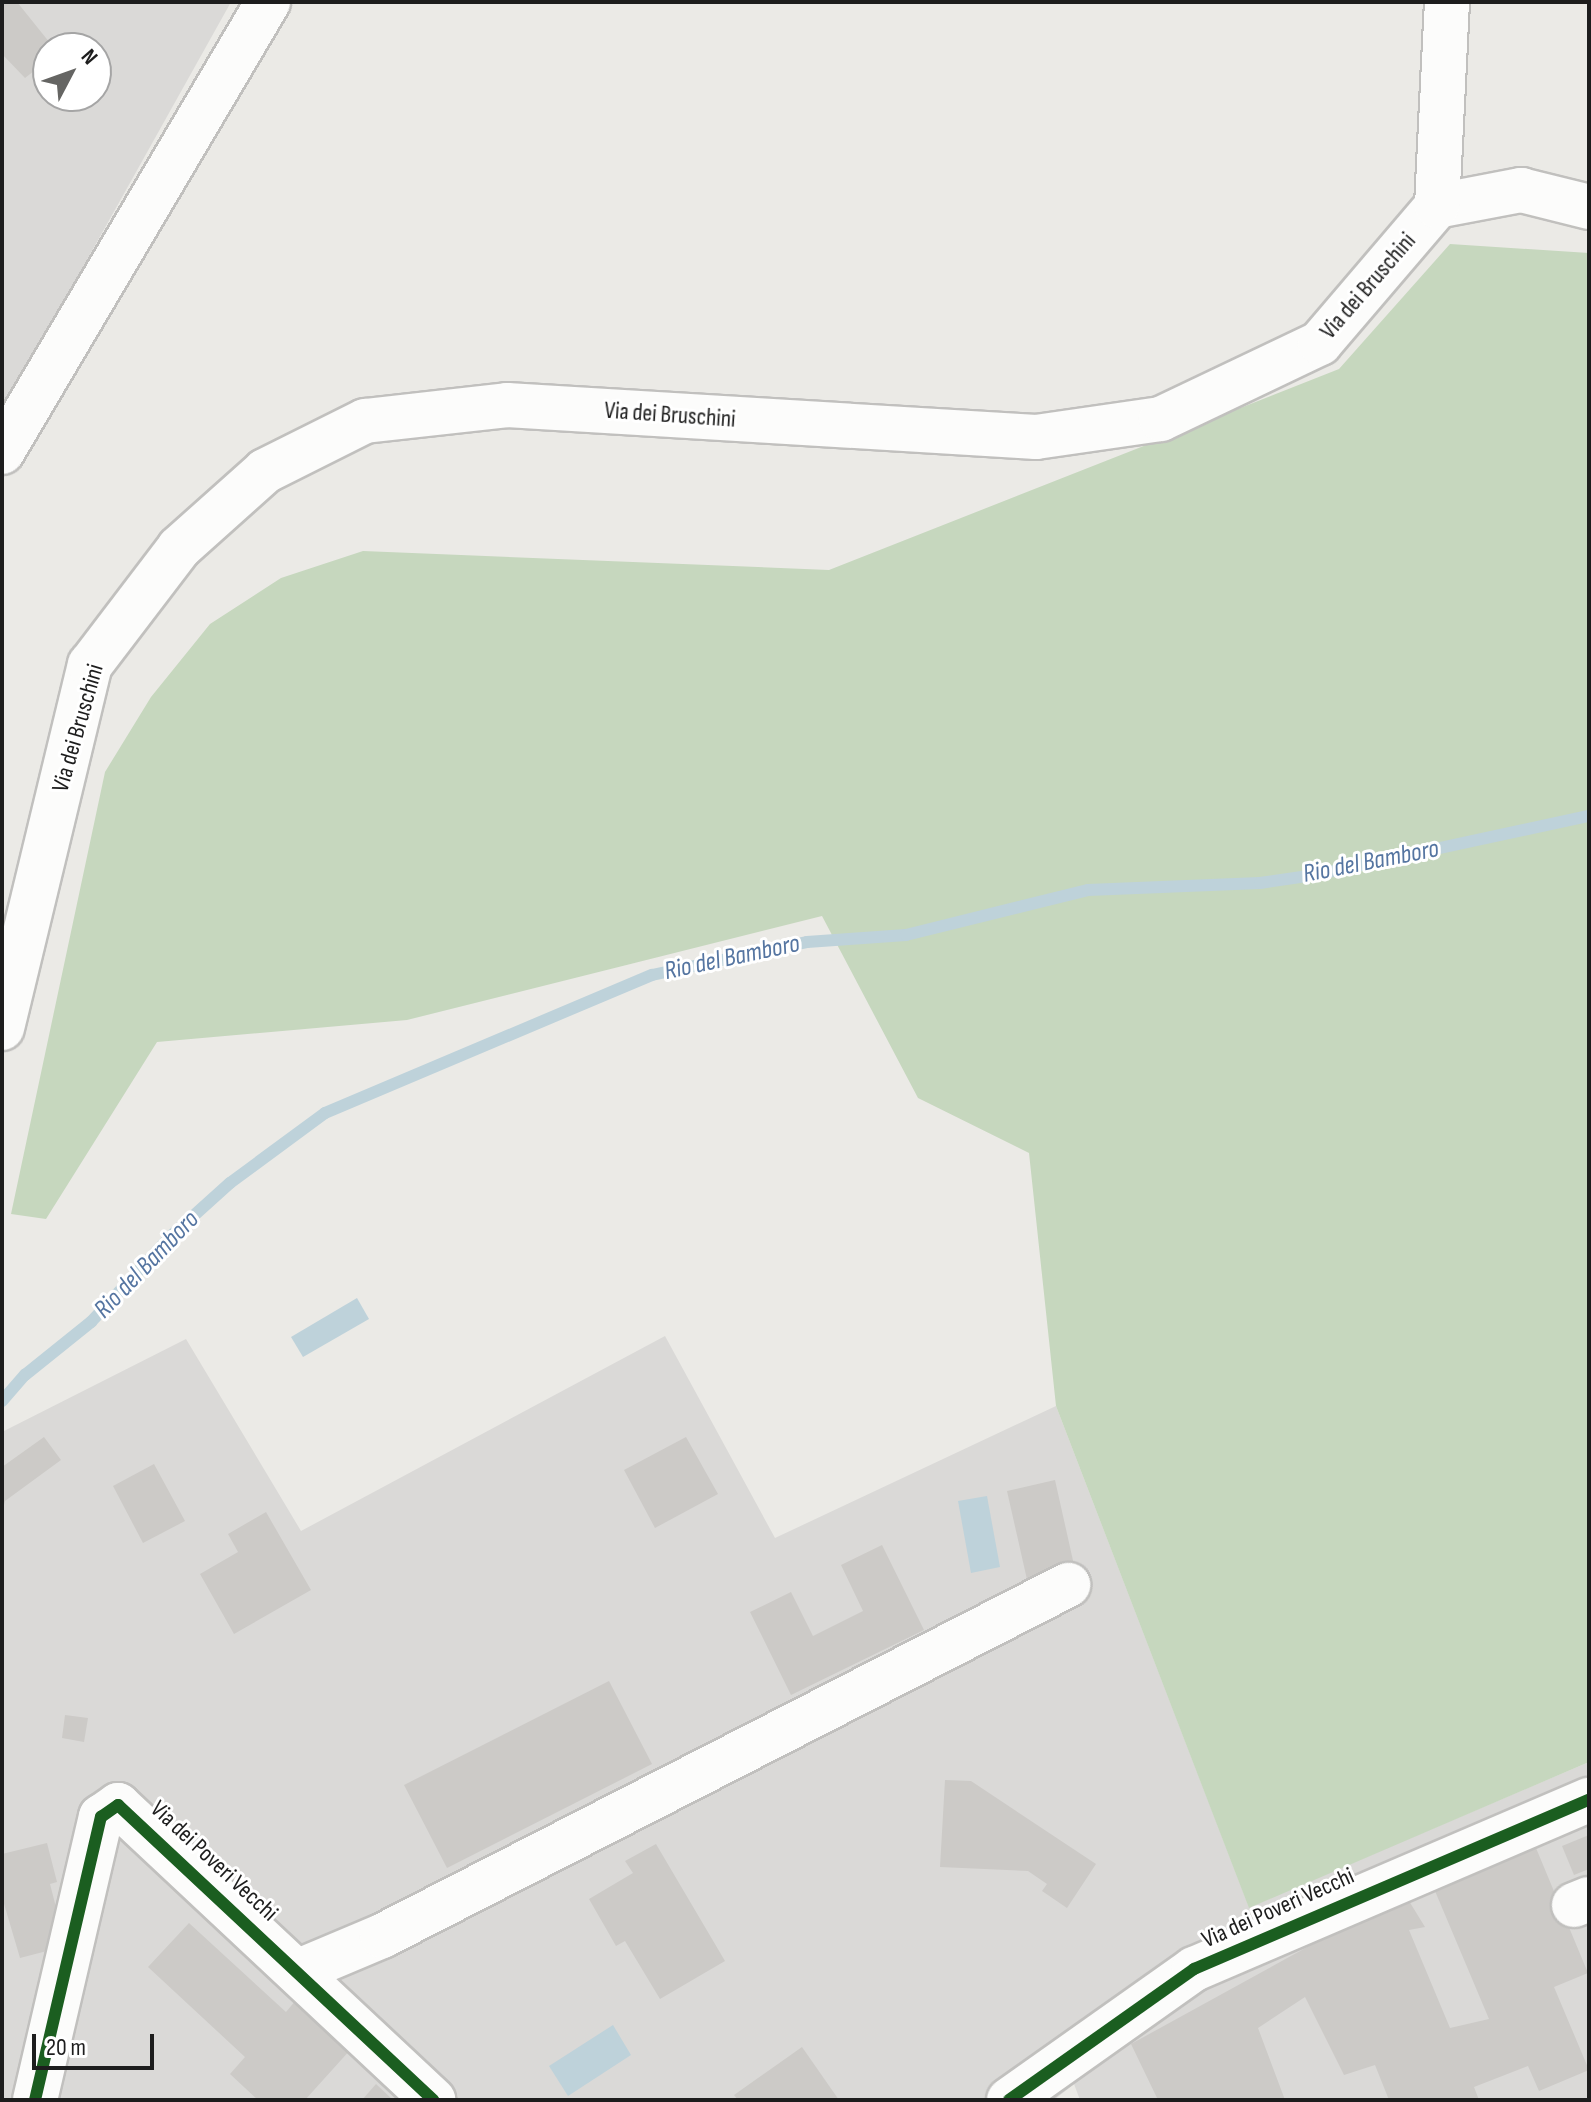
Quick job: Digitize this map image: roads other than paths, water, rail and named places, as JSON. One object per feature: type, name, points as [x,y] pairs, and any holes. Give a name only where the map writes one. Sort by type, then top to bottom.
[{"type":"street","points":[[2,452],[268,2]]},
{"type":"street","points":[[1447,2],[1437,206],[1521,190],[1589,207]]},
{"type":"street","name":"Via dei Bruschini","points":[[2,1028],[90,665],[179,548],[265,471],[365,421],[507,405],[1036,437],[1161,419],[1320,343],[1437,206]]},
{"type":"street","points":[[299,1971],[382,1936],[1068,1585]]},
{"type":"street","name":"Via dei Poveri Vecchi","points":[[1009,2100],[1194,1969],[1589,1800]]},
{"type":"street","name":"Via dei Poveri Vecchi","points":[[35,2100],[101,1817],[118,1805],[299,1971],[433,2100]]},
{"type":"water","points":[[357,1298],[369,1319],[303,1357],[291,1337]]},
{"type":"water","points":[[987,1496],[1000,1567],[971,1573],[958,1501]]},
{"type":"water","points":[[613,2025],[631,2055],[568,2096],[549,2066]]},
{"type":"waterway","name":"Rio del Bamboro","points":[[2,1401],[25,1375],[91,1322],[170,1237],[230,1183],[325,1113],[652,975],[807,942],[906,935],[1088,890],[1260,883],[1315,875],[1589,816]]}]
